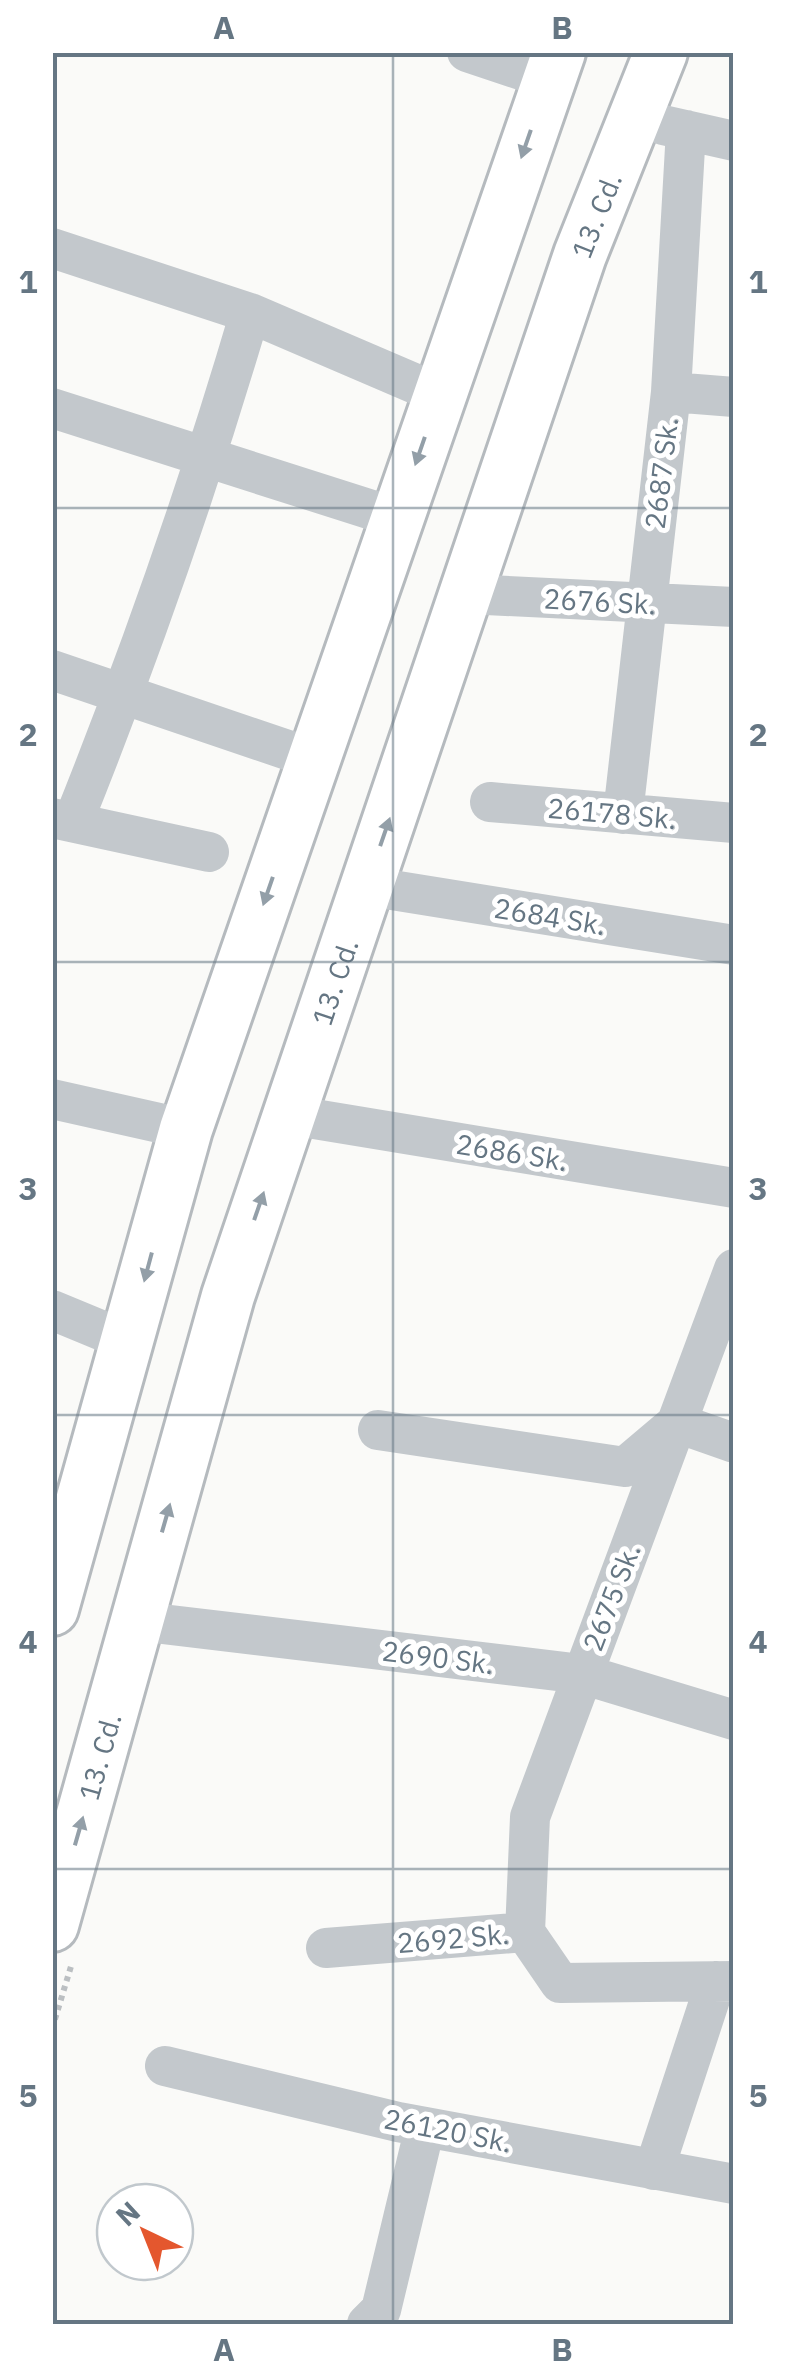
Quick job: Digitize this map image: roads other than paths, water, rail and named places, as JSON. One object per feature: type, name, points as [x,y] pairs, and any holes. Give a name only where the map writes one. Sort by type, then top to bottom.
[{"type":"main road","name":"13. Cd.","points":[[52,1925],[228,1296],[580,255],[661,52]]},
{"type":"main road","points":[[55,1592],[186,1129],[554,66]]},
{"type":"street","points":[[466,52],[554,66]]},
{"type":"street","points":[[635,118],[734,141]]},
{"type":"street","name":"2687 Sk.","points":[[623,814],[644,602],[671,392],[686,130]]},
{"type":"street","points":[[52,248],[250,313],[440,394]]},
{"type":"street","points":[[209,852],[62,820],[125,694],[206,459],[250,313]]},
{"type":"street","points":[[671,392],[734,397]]},
{"type":"street","points":[[52,408],[397,518]]},
{"type":"street","name":"2676 Sk.","points":[[466,594],[734,606]]},
{"type":"street","points":[[52,670],[314,759]]},
{"type":"street","name":"26178 Sk.","points":[[490,802],[734,823]]},
{"type":"street","name":"2684 Sk.","points":[[367,886],[734,945]]},
{"type":"street","points":[[52,1099],[186,1129]]},
{"type":"street","name":"2686 Sk.","points":[[290,1116],[734,1188]]},
{"type":"street","name":"2675 Sk.","points":[[525,1932],[530,1816],[734,1269]]},
{"type":"street","points":[[52,1310],[127,1341]]},
{"type":"street","points":[[378,1430],[625,1467],[677,1423],[734,1443]]},
{"type":"street","name":"2690 Sk.","points":[[138,1621],[582,1674],[734,1720]]},
{"type":"street","name":"2692 Sk.","points":[[326,1948],[525,1932],[560,1983],[725,1981]]},
{"type":"street","points":[[654,2170],[725,1981]]},
{"type":"street","name":"26120 Sk.","points":[[166,2066],[425,2127],[734,2184]]},
{"type":"street","points":[[384,2320],[425,2127]]}]
